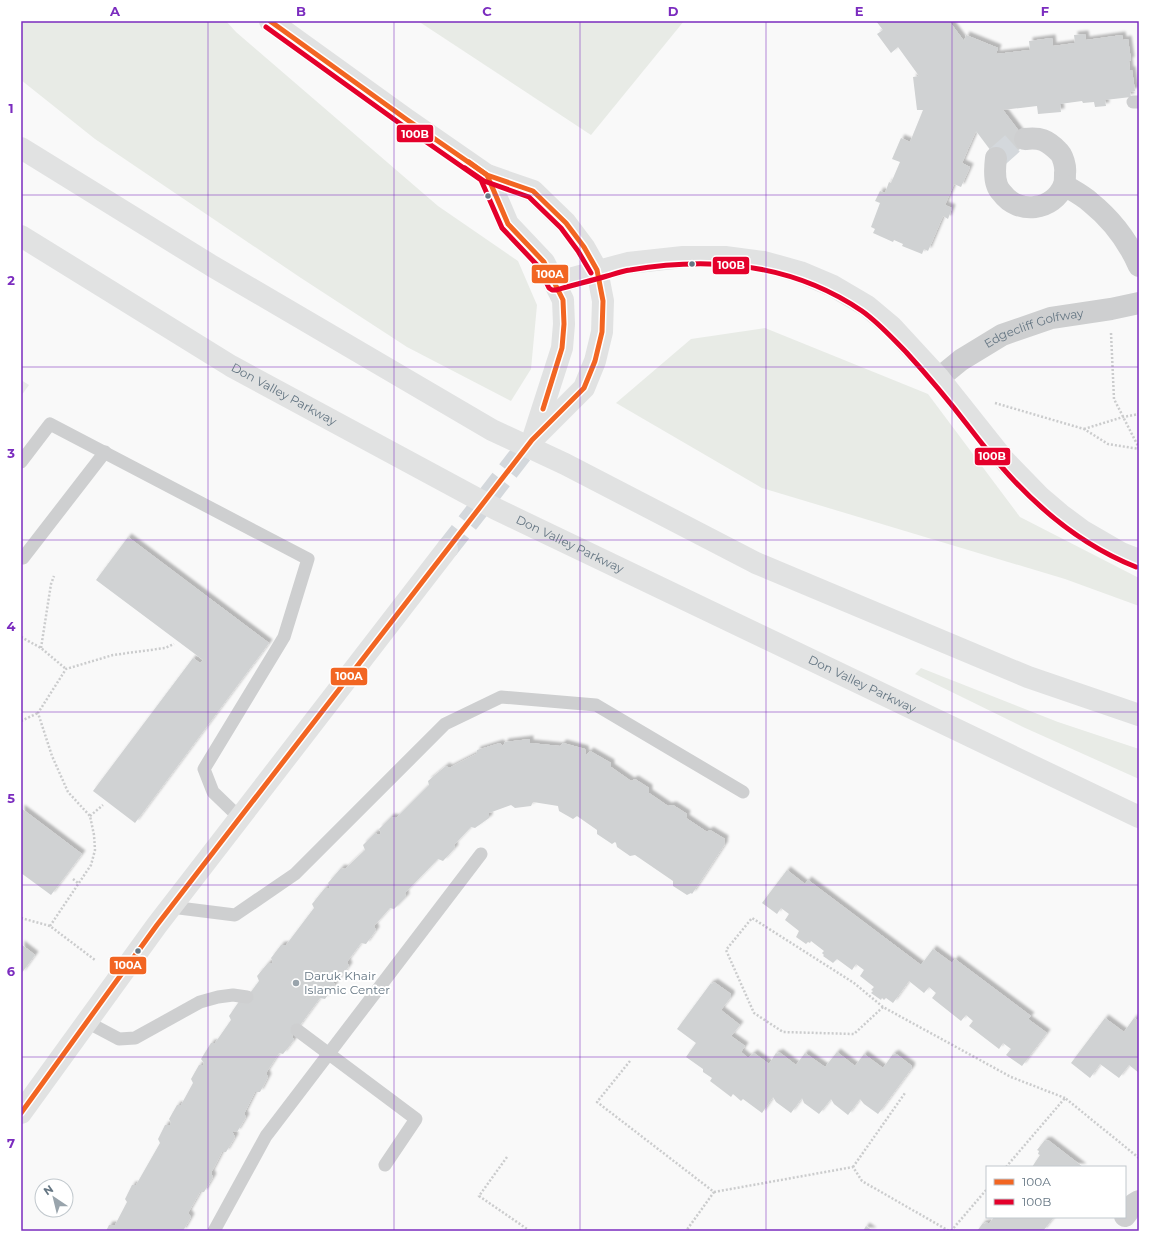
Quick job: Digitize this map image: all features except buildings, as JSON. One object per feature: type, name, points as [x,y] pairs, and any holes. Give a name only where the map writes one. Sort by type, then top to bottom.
[{"type":"main road","points":[[270,21],[487,175],[533,191],[566,223],[584,247],[597,270],[603,301],[602,332],[595,361],[584,388],[532,440],[562,348],[564,324],[563,300],[544,262],[508,224],[487,175]]},
{"type":"main road","points":[[21,148],[212,266],[492,430],[565,464],[756,563],[1028,677],[1139,715]]},
{"type":"main road","name":"Don Valley Parkway","points":[[21,236],[231,366],[496,509],[1139,817]]},
{"type":"main road","points":[[554,283],[597,270],[628,263],[683,257],[725,257],[764,262],[800,272],[833,286],[867,306],[892,327],[939,378],[993,447],[1016,473],[1060,514],[1083,531],[1121,553],[1139,560]]},
{"type":"main road","points":[[21,1113],[171,907],[447,549]]},
{"type":"street","points":[[996,158],[995,169],[997,186],[1007,200],[1022,208],[1039,207],[1054,199],[1064,185],[1066,168],[1060,152],[1047,141],[1035,138],[1025,139]]},
{"type":"street","points":[[1064,185],[1089,201],[1108,219],[1124,240],[1139,266]]},
{"type":"street","name":"Edgecliff Golfway","points":[[939,378],[960,360],[1002,335],[1051,318],[1139,303]]},
{"type":"street","points":[[1126,1216],[1134,1204],[1139,1201]]},
{"type":"street","points":[[1114,1231],[1124,1218]]},
{"type":"lane","points":[[21,462],[50,424],[308,559],[284,637],[204,769],[213,792],[240,818]]},
{"type":"lane","points":[[23,558],[105,452]]},
{"type":"lane","points":[[171,907],[235,915],[295,874],[445,724],[501,697],[596,705],[743,792]]},
{"type":"lane","points":[[214,1231],[266,1136],[480,854]]},
{"type":"lane","points":[[87,1022],[119,1039],[135,1038],[200,1002],[233,995],[247,997]]},
{"type":"lane","points":[[297,1030],[416,1119],[385,1165]]},
{"type":"path","points":[[1110,309],[1114,399],[1139,448]]},
{"type":"path","points":[[995,403],[1084,429],[1108,444],[1139,448]]},
{"type":"path","points":[[1084,429],[1123,417],[1139,414]]},
{"type":"path","points":[[41,648],[51,584],[54,576]]},
{"type":"path","points":[[21,636],[41,648],[66,669]]},
{"type":"path","points":[[21,721],[38,713],[66,669],[113,655],[164,648],[174,644]]},
{"type":"path","points":[[38,713],[52,756],[68,792],[90,816],[95,850],[91,865],[50,926]]},
{"type":"path","points":[[90,816],[103,805]]},
{"type":"path","points":[[73,879],[78,883]]},
{"type":"path","points":[[21,918],[50,926],[95,960]]},
{"type":"path","points":[[884,1007],[854,1034],[782,1032],[754,1014],[726,950],[752,918],[854,983],[884,1007],[1011,1077],[1065,1098],[1139,1158]]},
{"type":"path","points":[[630,1061],[597,1102],[714,1192]]},
{"type":"path","points":[[686,1231],[714,1192],[853,1167],[905,1093]]},
{"type":"path","points":[[1007,1166],[1065,1098]]},
{"type":"path","points":[[506,1157],[479,1196],[530,1231]]},
{"type":"path","points":[[853,1167],[862,1181],[950,1231],[986,1190]]},
{"type":"shaded area","points":[[21,21],[226,21],[236,32],[438,206],[518,261],[537,305],[531,369],[511,401],[407,347],[301,278],[95,139],[21,80]]},
{"type":"shaded area","points":[[418,21],[684,21],[591,135]]},
{"type":"shaded area","points":[[765,328],[928,394],[1020,517],[1139,578],[1139,606],[1065,579],[762,488],[616,403],[691,339]]},
{"type":"shaded area","points":[[21,380],[29,385],[21,396]]},
{"type":"shaded area","points":[[921,668],[1058,722],[1139,749],[1139,779],[1023,727],[915,674]]},
{"type":"tunnel","points":[[996,158],[1014,142],[1025,139]]},
{"type":"tunnel","points":[[447,549],[532,440]]},
{"type":"transit line","name":"100A","points":[[21,1113],[157,925],[532,440],[584,388],[595,361],[602,332],[603,301],[597,270],[584,247],[566,223],[533,191],[487,175],[406,119],[270,21]]},
{"type":"transit line","name":"100B","points":[[266,27],[481,180],[502,228],[538,266],[549,288],[552,290],[630,270],[691,264],[721,264],[780,274],[808,283],[836,295],[862,311],[874,320],[906,352],[946,398],[992,456],[1014,481],[1045,511],[1079,537],[1116,558],[1136,567]]},
{"type":"transit line","name":"100A","points":[[469,162],[487,175],[508,224],[544,262],[563,300],[564,324],[562,348],[543,409]]},
{"type":"transit line","name":"100B","points":[[465,168],[484,181],[529,197],[561,228],[578,251],[591,273]]},
{"type":"place","name":"Daruk Khair Islamic Center","points":[[296,983]]}]
